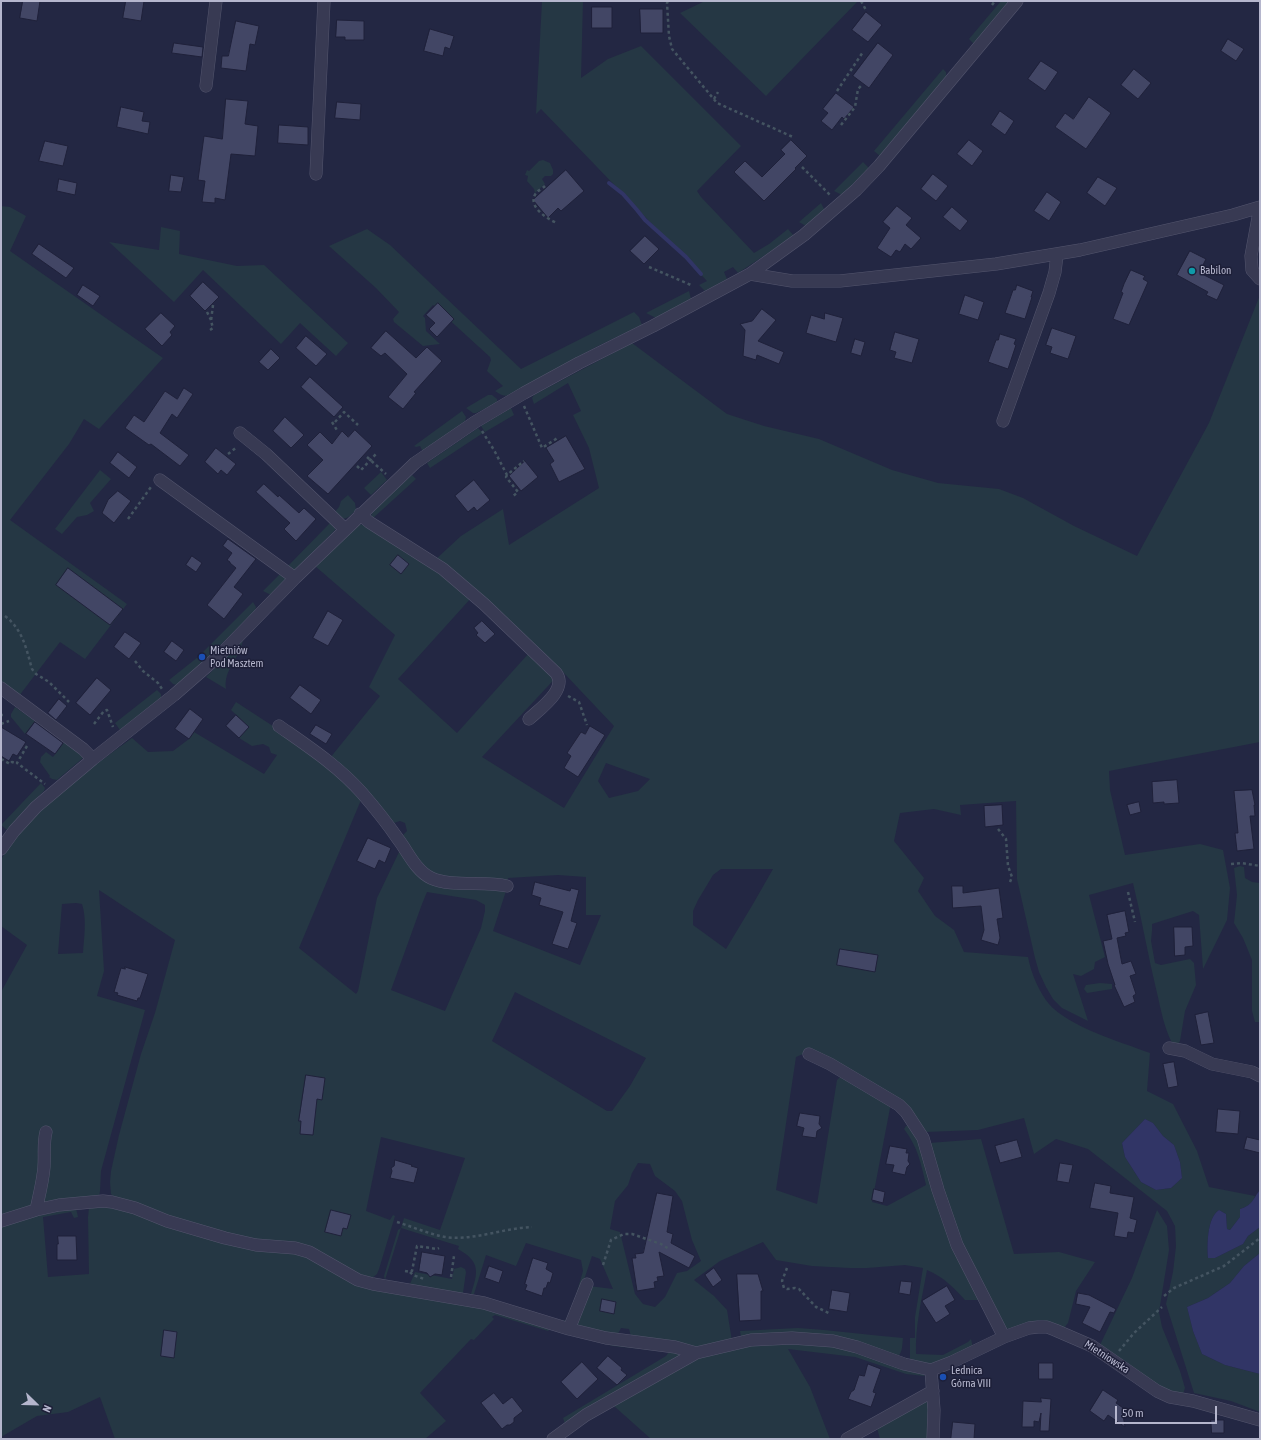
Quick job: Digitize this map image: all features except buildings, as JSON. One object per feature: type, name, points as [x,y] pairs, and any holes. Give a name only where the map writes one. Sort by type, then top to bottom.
[{"type":"street","points":[[206,86],[216,1]]},
{"type":"street","points":[[316,174],[324,1]]},
{"type":"street","points":[[1,849],[14,831],[36,807],[93,759],[174,695],[221,654],[360,514],[416,463],[475,422],[579,363],[666,320],[750,274],[804,236],[861,185],[879,166],[1017,1]]},
{"type":"street","points":[[750,274],[792,281],[840,281],[996,264],[1057,254],[1233,215],[1260,207],[1251,256],[1252,270],[1260,279]]},
{"type":"street","points":[[1003,421],[1053,279],[1057,254]]},
{"type":"street","points":[[240,433],[266,454],[345,529]]},
{"type":"street","points":[[158,481],[295,578]]},
{"type":"street","points":[[360,514],[369,522],[443,569],[484,604],[556,672],[560,677],[557,692],[529,719]]},
{"type":"street","points":[[1,688],[83,749],[93,759]]},
{"type":"street","points":[[279,726],[322,756],[352,783],[383,819],[417,866],[429,877],[443,882],[488,883],[507,886]]},
{"type":"street","points":[[1169,1048],[1185,1051],[1212,1064],[1252,1072],[1260,1076]]},
{"type":"street","points":[[809,1054],[830,1064],[899,1105],[906,1112],[920,1132],[957,1245],[1004,1337]]},
{"type":"street","points":[[36,1210],[44,1166],[44,1141],[46,1132]]},
{"type":"street","points":[[1,1221],[36,1210],[59,1205],[104,1201],[119,1203],[167,1221],[225,1238],[256,1244],[295,1248],[309,1252],[358,1280],[373,1284],[478,1302],[606,1338],[675,1347],[696,1353]]},
{"type":"street","points":[[570,1329],[587,1284]]},
{"type":"street","name":"Mietniowska","points":[[931,1370],[952,1362],[1004,1337],[1028,1328],[1047,1327],[1092,1346],[1157,1391],[1170,1397],[1193,1401],[1260,1420]]},
{"type":"street","points":[[553,1439],[586,1416],[696,1353],[751,1340],[792,1338],[846,1344],[904,1364],[931,1370],[934,1410],[933,1439]]},
{"type":"street","points":[[847,1439],[933,1391]]},
{"type":"path","points":[[668,1],[669,36],[672,49],[717,103],[793,137]]},
{"type":"path","points":[[861,1],[866,10]]},
{"type":"path","points":[[992,5],[995,1]]},
{"type":"path","points":[[837,91],[863,52]]},
{"type":"path","points":[[841,125],[855,107],[858,89],[862,85]]},
{"type":"path","points":[[714,99],[718,92]]},
{"type":"path","points":[[802,167],[829,195]]},
{"type":"path","points":[[545,186],[537,192],[534,202],[535,206],[547,219],[557,223]]},
{"type":"path","points":[[649,267],[691,286]]},
{"type":"path","points":[[210,330],[212,328],[211,321],[213,306]]},
{"type":"path","points":[[207,312],[211,321]]},
{"type":"path","points":[[525,410],[542,448],[559,437]]},
{"type":"path","points":[[338,432],[334,422],[344,412],[358,425]]},
{"type":"path","points":[[484,433],[494,450],[507,476],[506,477],[518,492],[512,497]]},
{"type":"path","points":[[228,454],[238,446]]},
{"type":"path","points":[[357,466],[361,470],[376,454]]},
{"type":"path","points":[[367,457],[382,471]]},
{"type":"path","points":[[507,476],[524,461]]},
{"type":"path","points":[[128,519],[158,481]]},
{"type":"path","points":[[5,616],[14,623],[20,632],[32,669],[36,674],[49,682],[70,702]]},
{"type":"path","points":[[135,660],[143,671],[161,687]]},
{"type":"path","points":[[562,693],[579,702],[587,726]]},
{"type":"path","points":[[94,724],[104,711],[107,710],[112,725]]},
{"type":"path","points":[[1,724],[9,721]]},
{"type":"path","points":[[17,763],[27,746]]},
{"type":"path","points":[[1,759],[10,764],[12,762],[17,763],[42,782]]},
{"type":"path","points":[[998,829],[1006,839],[1008,866],[1012,877],[1010,882]]},
{"type":"path","points":[[1232,864],[1242,863],[1260,866]]},
{"type":"path","points":[[1128,892],[1135,922]]},
{"type":"path","points":[[397,1222],[444,1236],[457,1237],[489,1234],[523,1227],[532,1227]]},
{"type":"path","points":[[603,1265],[611,1240],[624,1234],[632,1234],[645,1238],[661,1244],[669,1249]]},
{"type":"path","points":[[1164,1296],[1174,1288],[1224,1266],[1260,1238]]},
{"type":"path","points":[[405,1271],[412,1271],[417,1246],[439,1248]]},
{"type":"path","points":[[451,1277],[454,1256]]},
{"type":"path","points":[[787,1268],[782,1281],[784,1288],[799,1289],[816,1307],[831,1314]]},
{"type":"path","points":[[1112,1359],[1134,1333],[1162,1306]]},
{"type":"shaded area","points":[[542,1],[583,1],[581,78],[608,59],[641,46],[741,146],[697,191],[754,253],[769,244],[788,229],[794,236],[738,273],[733,267],[724,272],[727,279],[705,291],[699,285],[707,281],[541,109],[536,114]]},
{"type":"shaded area","points":[[705,1],[858,1],[766,96],[680,13]]},
{"type":"shaded area","points":[[1001,1],[1009,1],[974,44],[969,39]]},
{"type":"shaded area","points":[[943,69],[946,72],[946,77],[880,156],[874,151]]},
{"type":"shaded area","points":[[543,160],[550,163],[553,174],[551,176],[545,176],[542,179],[545,184],[535,193],[534,189],[527,181],[528,176],[525,175],[527,170],[529,171],[539,161]]},
{"type":"shaded area","points":[[863,162],[869,168],[842,195],[834,191]]},
{"type":"shaded area","points":[[821,203],[825,211],[806,226],[799,222]]},
{"type":"shaded area","points":[[1,206],[10,207],[26,216],[10,251],[163,358],[99,429],[84,419],[69,444],[10,520],[127,604],[85,659],[60,642],[19,696],[1,683]]},
{"type":"shaded area","points":[[161,227],[180,231],[179,254],[237,266],[264,265],[348,343],[336,356],[300,323],[281,344],[203,270],[174,302],[109,242],[159,250]]},
{"type":"shaded area","points":[[367,229],[390,245],[521,369],[634,312],[639,317],[642,325],[598,346],[509,395],[502,395],[495,391],[503,386],[487,371],[491,360],[490,357],[433,305],[423,316],[425,318],[426,331],[440,344],[423,346],[394,322],[393,319],[399,312],[376,288],[329,246]]},
{"type":"shaded area","points":[[689,291],[691,299],[656,318],[646,313]]},
{"type":"shaded area","points":[[1260,295],[1260,742],[1109,771],[1110,790],[1125,855],[1200,844],[1223,850],[1230,888],[1227,920],[1203,969],[1199,915],[1193,911],[1152,924],[1151,941],[1155,963],[1161,965],[1190,959],[1194,963],[1196,985],[1185,1011],[1180,1041],[1178,1044],[1172,1043],[1163,1018],[1133,883],[1089,895],[1105,957],[1095,962],[1094,969],[1081,976],[1073,974],[1088,1021],[1062,1008],[1053,999],[1039,972],[1017,879],[1016,801],[960,805],[961,815],[934,809],[900,813],[894,841],[924,878],[918,891],[935,916],[954,930],[964,952],[1028,957],[1033,976],[1045,999],[1058,1012],[1082,1027],[1150,1053],[1147,1091],[1173,1104],[1197,1151],[1209,1187],[1255,1196],[1253,1201],[1240,1209],[1240,1217],[1230,1230],[1227,1229],[1226,1214],[1219,1210],[1215,1214],[1210,1225],[1208,1258],[1215,1258],[1243,1244],[1248,1236],[1260,1227],[1260,1253],[1244,1266],[1230,1283],[1208,1298],[1187,1307],[1193,1331],[1202,1354],[1225,1365],[1260,1374],[1260,1412],[1231,1401],[1194,1393],[1166,1304],[1173,1272],[1176,1246],[1175,1226],[1167,1211],[1088,1149],[1056,1139],[1034,1154],[1024,1118],[978,1130],[925,1132],[901,1102],[823,1056],[810,1051],[796,1057],[776,1190],[817,1204],[837,1080],[842,1075],[891,1103],[872,1202],[887,1206],[926,1185],[916,1149],[904,1129],[906,1126],[910,1126],[919,1137],[931,1184],[960,1259],[983,1300],[965,1300],[944,1280],[927,1270],[918,1322],[916,1354],[943,1355],[971,1339],[973,1348],[942,1362],[925,1365],[917,1364],[910,1360],[910,1338],[915,1338],[915,1317],[923,1268],[905,1265],[867,1268],[812,1266],[776,1260],[763,1242],[720,1261],[694,1280],[714,1296],[727,1310],[733,1347],[748,1344],[778,1342],[825,1344],[854,1350],[897,1366],[924,1373],[924,1376],[906,1374],[855,1357],[788,1349],[810,1387],[830,1439],[651,1439],[614,1406],[698,1356],[696,1347],[692,1348],[682,1345],[636,1340],[631,1336],[629,1329],[621,1328],[616,1338],[603,1336],[577,1327],[589,1286],[613,1289],[600,1259],[592,1256],[571,1319],[567,1323],[562,1324],[492,1302],[492,1300],[563,1321],[569,1319],[583,1271],[581,1260],[526,1243],[516,1266],[486,1255],[474,1294],[471,1294],[475,1280],[476,1268],[471,1258],[458,1249],[459,1246],[401,1228],[404,1218],[440,1230],[465,1158],[381,1137],[366,1211],[390,1220],[393,1215],[395,1216],[377,1274],[368,1279],[359,1276],[328,1257],[304,1247],[256,1241],[204,1229],[168,1218],[116,1199],[111,1194],[110,1182],[119,1135],[141,1054],[155,1013],[175,940],[99,890],[104,971],[97,996],[145,1010],[101,1171],[99,1197],[96,1199],[48,1205],[25,1210],[1,1218],[1,992],[27,945],[1,926],[1,860],[22,830],[50,801],[80,776],[132,738],[148,752],[173,751],[189,739],[194,732],[264,774],[277,755],[271,753],[269,747],[263,744],[252,746],[239,738],[249,727],[231,710],[236,702],[322,758],[341,774],[361,796],[361,800],[299,948],[356,994],[358,991],[377,898],[400,850],[403,835],[407,831],[405,823],[400,821],[394,823],[389,820],[363,787],[330,758],[380,696],[369,687],[395,635],[315,566],[357,525],[367,524],[371,520],[435,560],[461,536],[503,509],[509,545],[599,488],[589,448],[573,415],[581,411],[568,383],[534,404],[532,398],[534,395],[632,343],[727,414],[764,426],[819,439],[892,470],[938,483],[999,489],[1023,498],[1074,526],[1137,556],[1209,423]],"holes":[[[472,597],[529,653],[457,733],[398,679]],[[562,671],[614,726],[564,808],[482,757]],[[606,763],[650,779],[638,791],[609,798],[598,781]],[[721,869],[773,869],[726,949],[693,925],[693,911],[713,875]],[[558,875],[586,877],[586,915],[601,915],[580,965],[493,931],[506,891],[508,878]],[[427,892],[476,900],[485,905],[481,928],[445,1011],[391,990]],[[62,904],[82,904],[85,922],[83,953],[58,954]],[[515,992],[646,1058],[630,1086],[612,1111],[607,1111],[492,1041]],[[1145,1119],[1153,1123],[1163,1136],[1174,1145],[1180,1162],[1182,1178],[1171,1188],[1156,1190],[1141,1182],[1125,1157],[1122,1143]],[[638,1163],[650,1164],[655,1176],[675,1191],[682,1201],[692,1240],[701,1261],[687,1271],[677,1273],[665,1297],[655,1307],[643,1304],[635,1294],[620,1232],[610,1229],[615,1201],[628,1185],[632,1173]]]},
{"type":"shaded area","points":[[488,395],[492,395],[497,399],[497,403],[476,413],[473,413],[466,408]]},
{"type":"shaded area","points":[[511,408],[514,415],[485,432],[481,426]]},
{"type":"shaded area","points":[[462,411],[466,417],[465,421],[423,452],[420,446],[414,446]]},
{"type":"shaded area","points":[[478,428],[483,433],[430,468],[427,463]]},
{"type":"shaded area","points":[[100,470],[111,479],[90,503],[94,511],[87,515],[77,517],[62,534],[55,529]]},
{"type":"shaded area","points":[[381,472],[387,480],[371,495],[364,488]]},
{"type":"shaded area","points":[[412,475],[416,479],[371,520],[374,509]]},
{"type":"shaded area","points":[[348,495],[355,503],[356,510],[347,518],[340,518],[333,514],[339,507],[341,501]]},
{"type":"shaded area","points":[[330,523],[335,530],[293,573],[286,568]]},
{"type":"shaded area","points":[[280,574],[287,579],[272,594],[263,591]]},
{"type":"shaded area","points":[[253,602],[256,607],[255,611],[205,660],[177,685],[173,684],[169,680],[198,657]]},
{"type":"shaded area","points":[[243,640],[239,653],[229,670],[226,689],[206,677]]},
{"type":"shaded area","points":[[157,690],[161,694],[161,698],[120,730],[115,723]]},
{"type":"shaded area","points":[[15,707],[35,721],[25,734],[11,717]]},
{"type":"shaded area","points":[[65,741],[83,758],[57,780],[52,779],[49,777],[50,776],[40,762],[41,757],[46,752],[53,757]]},
{"type":"shaded area","points":[[41,783],[45,788],[44,791],[7,830],[1,825]]},
{"type":"shaded area","points":[[1240,866],[1244,867],[1245,878],[1252,882],[1260,883],[1260,1022],[1255,1022],[1252,1011],[1252,960],[1243,938],[1234,923],[1237,895],[1234,868]]},
{"type":"shaded area","points":[[1100,983],[1112,984],[1112,989],[1087,993],[1084,989],[1086,985]]},
{"type":"shaded area","points":[[981,1139],[1014,1254],[1059,1252],[1095,1262],[1076,1291],[1068,1323],[1064,1328],[1049,1321],[1038,1320],[1012,1330],[1006,1328],[953,1225],[929,1143]]},
{"type":"shaded area","points":[[95,1204],[301,1253],[334,1269],[448,1299],[684,1355],[646,1374],[565,1424],[563,1418],[666,1356],[669,1352],[613,1346],[550,1329],[548,1331],[495,1315],[492,1317],[494,1319],[474,1340],[471,1339],[420,1393],[446,1421],[425,1439],[115,1439],[100,1397],[68,1412],[37,1416],[1,1437],[1,1224],[76,1208],[78,1217],[74,1218],[71,1212],[43,1217],[48,1277],[89,1274],[88,1217],[89,1208]]},
{"type":"shaded area","points":[[1157,1210],[1167,1226],[1169,1250],[1159,1312],[1162,1327],[1180,1371],[1185,1388],[1183,1394],[1157,1386],[1100,1345],[1132,1278]]},
{"type":"shaded area","points":[[401,1228],[385,1280],[384,1276],[398,1230]]},
{"type":"shaded area","points":[[461,1267],[465,1269],[466,1272],[463,1293],[460,1295],[388,1283],[385,1280],[410,1284],[415,1272],[452,1279],[454,1269]]},
{"type":"shaded area","points":[[798,1328],[903,1338],[902,1349],[897,1357],[830,1334],[821,1336],[741,1337],[740,1331]]},
{"type":"shaded area","points":[[930,1397],[930,1439],[880,1439],[877,1428]]},
{"type":"water","points":[[1145,1119],[1153,1123],[1163,1136],[1174,1145],[1180,1162],[1182,1178],[1171,1188],[1156,1190],[1141,1182],[1125,1157],[1122,1143]]},
{"type":"water","points":[[1260,1190],[1260,1227],[1248,1236],[1243,1244],[1215,1258],[1208,1258],[1210,1225],[1215,1214],[1219,1210],[1226,1214],[1227,1229],[1230,1230],[1240,1217],[1240,1209],[1250,1204]]},
{"type":"water","points":[[1260,1253],[1260,1374],[1225,1365],[1202,1354],[1193,1331],[1187,1307],[1208,1298],[1230,1283],[1244,1266]]},
{"type":"waterway","points":[[609,183],[623,194],[645,220],[686,257],[701,274]]},
{"type":"place","name":"Babilon","points":[[1192,271]]},
{"type":"place","name":"Mietniów Pod Masztem","points":[[202,657]]},
{"type":"place","name":"Lednica Górna VIII","points":[[943,1377]]}]
